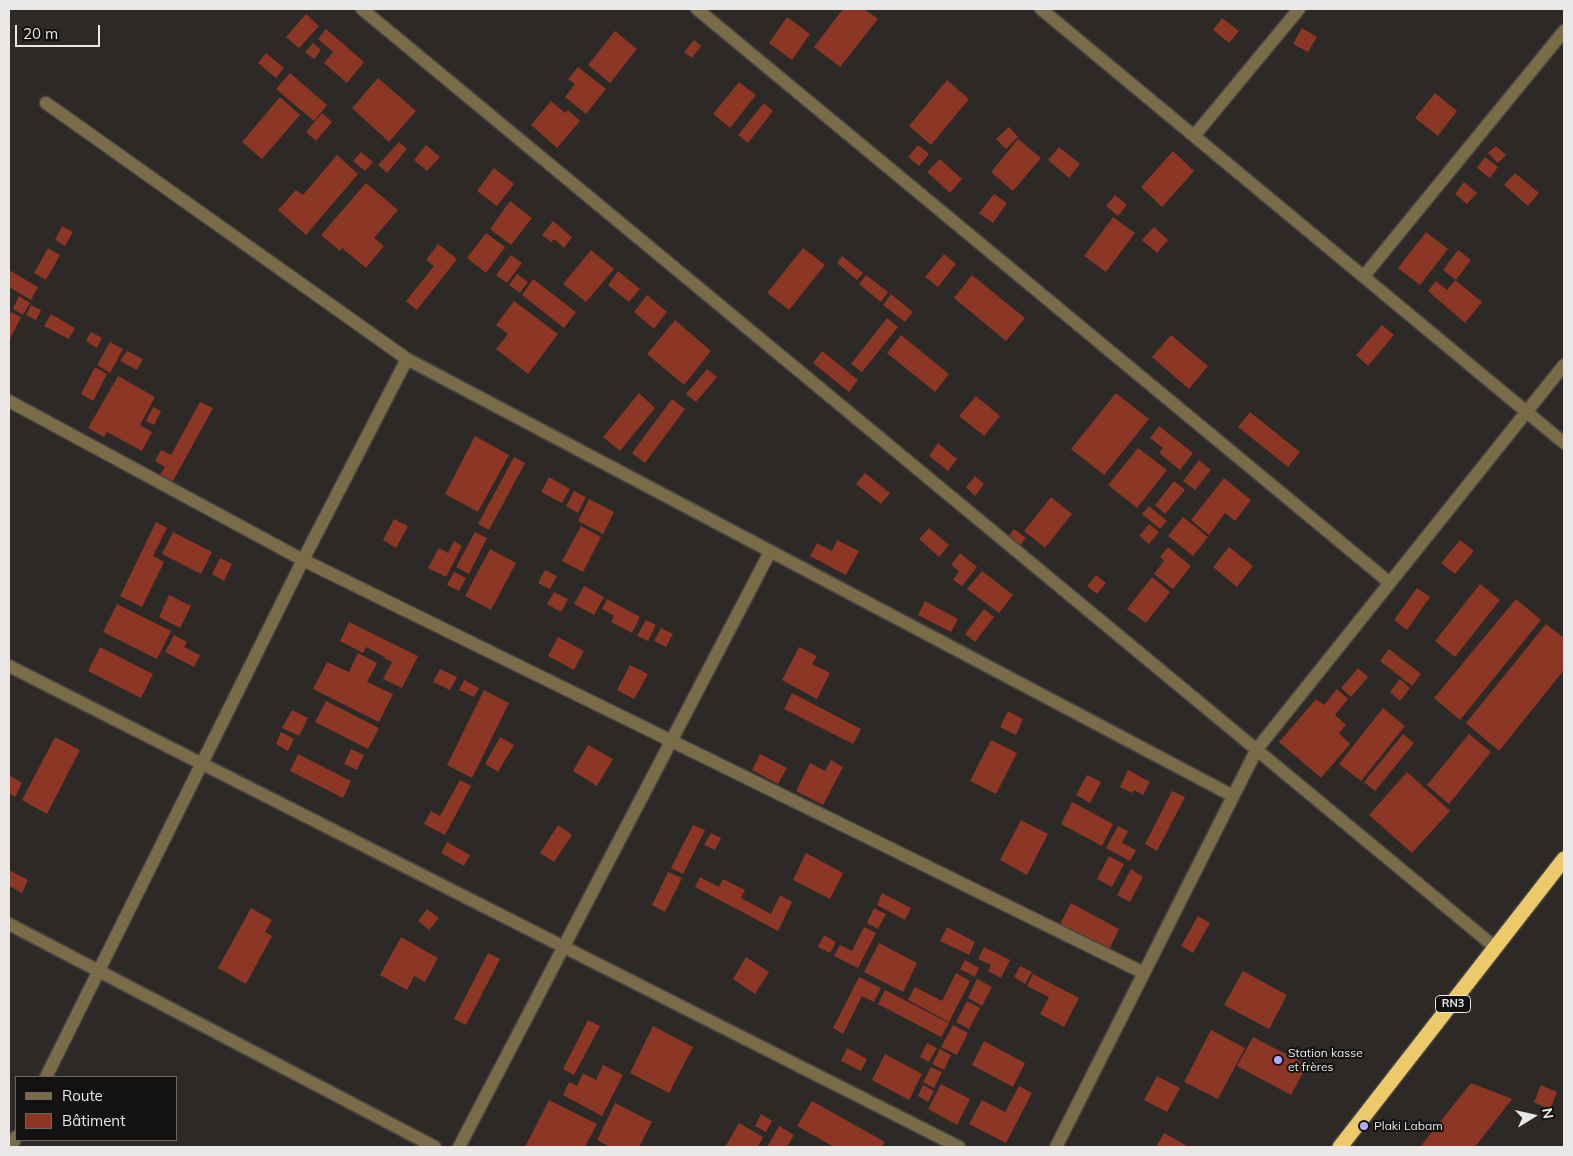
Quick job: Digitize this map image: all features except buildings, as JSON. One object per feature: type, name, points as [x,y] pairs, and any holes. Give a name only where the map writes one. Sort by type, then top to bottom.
[{"type":"highway","name":"RN3","points":[[1340,1147],[1564,859]]},
{"type":"street","points":[[362,9],[1496,948]]},
{"type":"street","points":[[697,9],[1390,582]]},
{"type":"street","points":[[1041,9],[1564,443]]},
{"type":"street","points":[[1194,136],[1299,9]]},
{"type":"street","points":[[1364,276],[1564,31]]},
{"type":"street","points":[[46,103],[407,359],[1233,796]]},
{"type":"street","points":[[46,1076],[303,560],[407,359]]},
{"type":"street","points":[[1056,1147],[1257,749],[1564,365]]},
{"type":"street","points":[[9,401],[303,560],[1144,973]]},
{"type":"street","points":[[459,1147],[770,552]]},
{"type":"street","points":[[9,666],[959,1147]]},
{"type":"street","points":[[9,924],[435,1147]]},
{"type":"place","name":"Station kasse et frères","points":[[1278,1060]]},
{"type":"place","name":"Plaki Labam","points":[[1364,1126]]}]
